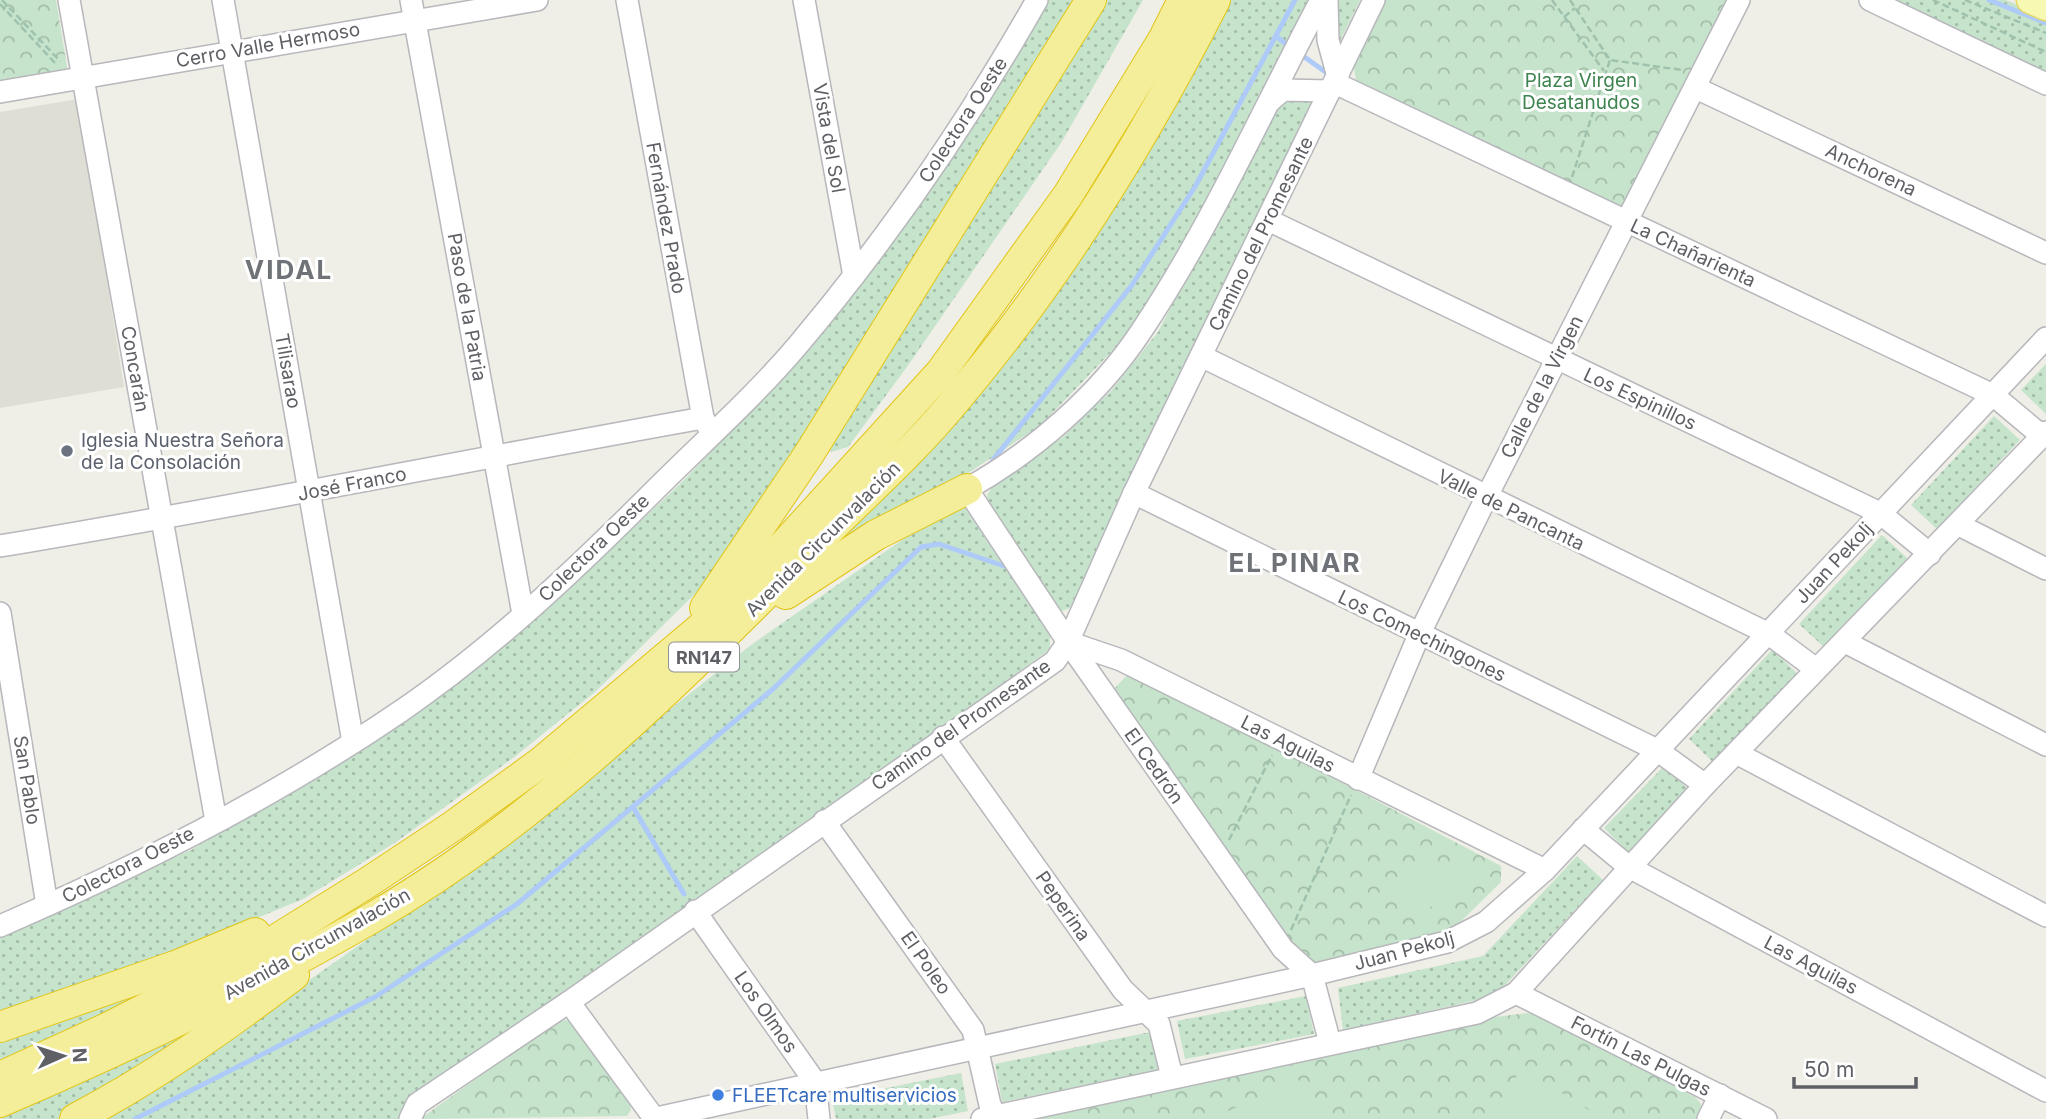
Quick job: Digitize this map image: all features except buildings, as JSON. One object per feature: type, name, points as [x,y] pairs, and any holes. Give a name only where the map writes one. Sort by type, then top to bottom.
[{"type":"highway","points":[[667,656],[746,550],[809,454],[1091,0]]},
{"type":"highway","name":"Avenida Circunvalación","points":[[0,1077],[183,990],[256,952],[349,894],[453,826],[540,763],[734,600],[942,372],[1068,195],[1164,38],[1183,0]]},
{"type":"highway","name":"Avenida Circunvalación","points":[[0,1102],[92,1062],[179,1019],[370,919],[499,833],[675,685],[912,450],[1006,337],[1087,221],[1188,53],[1215,0]]},
{"type":"highway","points":[[675,685],[792,589],[833,561],[876,535],[967,489]]},
{"type":"highway","points":[[0,1027],[176,966],[349,894]]},
{"type":"highway","points":[[75,1119],[129,1091],[225,1027],[370,919]]},
{"type":"main road","points":[[2031,0],[2046,6]]},
{"type":"street","name":"Concarán","points":[[69,0],[77,78],[216,821]]},
{"type":"street","name":"Tilisarao","points":[[223,0],[353,742]]},
{"type":"street","name":"Cerro Valle Hermoso","points":[[0,92],[232,51],[412,9],[537,0]]},
{"type":"street","name":"Fernández Prado","points":[[627,0],[707,425]]},
{"type":"street","name":"Vista del Sol","points":[[804,0],[854,276]]},
{"type":"street","name":"Colectora Oeste","points":[[0,926],[258,800],[353,742],[413,702],[582,563],[707,425],[796,348],[854,276],[948,147],[1037,0]]},
{"type":"street","points":[[967,489],[991,475],[1058,423],[1097,385],[1139,334],[1201,231],[1321,0]]},
{"type":"street","points":[[1265,106],[1283,90],[1334,84],[1328,40],[1327,0]]},
{"type":"street","name":"Camino del Promesante","points":[[410,1119],[417,1104],[569,1002],[695,911],[1055,661],[1068,642],[1134,493],[1374,0]]},
{"type":"street","name":"Calle de la Virgen","points":[[1358,779],[1419,635],[1486,498],[1739,0]]},
{"type":"street","points":[[1870,0],[2046,84]]},
{"type":"street","name":"Paso de la Patria","points":[[412,9],[523,614]]},
{"type":"street","name":"Anchorena","points":[[1700,81],[2046,253]]},
{"type":"street","name":"La Chañarienta","points":[[1334,84],[1993,395],[2044,434]]},
{"type":"street","name":"Los Espinillos","points":[[1268,220],[1880,513],[1930,554]]},
{"type":"street","name":"Juan Pekolj","points":[[653,1119],[979,1045],[1312,975],[1447,942],[1470,932],[1545,870],[2046,338]]},
{"type":"street","name":"Valle de Pancanta","points":[[1201,356],[1486,498],[1769,634],[1816,669]]},
{"type":"street","name":"José Franco","points":[[0,547],[310,493],[495,455],[707,425]]},
{"type":"street","points":[[992,1118],[1477,1013],[1516,993],[1705,785],[2044,434]]},
{"type":"street","name":"El Cedrón","points":[[967,489],[1068,642],[1219,860],[1283,949],[1312,975]]},
{"type":"street","name":"Los Comechingones","points":[[1134,493],[1657,750],[1705,785]]},
{"type":"street","points":[[1959,525],[2046,569]]},
{"type":"street","name":"San Pablo","points":[[0,613],[47,905]]},
{"type":"street","name":"Las Aguilas","points":[[1068,642],[1111,655],[1545,870]]},
{"type":"street","points":[[1845,642],[2046,745]]},
{"type":"street","name":"Peperina","points":[[943,737],[1123,990],[1147,1009],[1159,1024],[1172,1077]]},
{"type":"street","points":[[1736,753],[2046,916]]},
{"type":"street","name":"El Poleo","points":[[824,821],[973,1030],[979,1045],[992,1118]]},
{"type":"street","name":"Las Aguilas","points":[[1583,829],[1629,867],[2046,1091]]},
{"type":"street","name":"Los Olmos","points":[[695,911],[815,1082],[820,1119]]},
{"type":"street","points":[[1312,975],[1330,1043]]},
{"type":"street","name":"Fortín Las Pulgas","points":[[1516,993],[1766,1119]]},
{"type":"street","points":[[569,1002],[653,1119]]},
{"type":"street","points":[[1708,1119],[1720,1096]]},
{"type":"path","points":[[1552,0],[1605,73]]},
{"type":"path","points":[[1570,0],[1610,60],[1700,81]]},
{"type":"path","points":[[1933,0],[2046,52]]},
{"type":"path","points":[[1965,0],[2046,33]]},
{"type":"path","points":[[1,2],[77,78]]},
{"type":"path","points":[[1564,17],[1575,8]]},
{"type":"path","points":[[1571,182],[1610,60]]},
{"type":"path","points":[[1219,860],[1279,740]]},
{"type":"path","points":[[1283,949],[1358,779]]},
{"type":"shaded area","points":[[78,99],[124,387],[0,408],[0,112]]},
{"type":"green space","points":[[0,0],[56,0],[68,73],[0,85]]},
{"type":"green space","points":[[1049,0],[1076,0],[838,388],[705,584],[595,692],[513,758],[396,842],[303,899],[173,953],[0,1016],[0,935],[191,850],[429,703],[567,591],[683,481],[794,364],[891,243],[980,118]]},
{"type":"green space","points":[[1101,0],[1143,0],[1061,143],[909,364],[848,447],[831,452],[828,440]]},
{"type":"green space","points":[[1231,0],[1309,0],[1192,230],[1136,326],[1041,425],[950,485],[784,584],[917,459]]},
{"type":"green space","points":[[1331,0],[1360,0],[1340,41],[1333,41]]},
{"type":"green space","name":"Plaza Virgen Desatanudos","points":[[1380,0],[1730,0],[1630,202],[1622,208],[1357,85],[1352,58]]},
{"type":"green space","points":[[1890,0],[2006,0],[2046,17],[2046,76]]},
{"type":"green space","points":[[1310,97],[1314,103],[1070,608],[1059,612],[989,508],[987,495],[995,483],[1062,438],[1111,391],[1158,332],[1278,101]]},
{"type":"green space","points":[[2046,364],[2046,414],[2021,390]]},
{"type":"green space","points":[[1994,416],[2020,440],[1937,529],[1911,505]]},
{"type":"green space","points":[[963,505],[1050,635],[1050,649],[926,740],[406,1105],[399,1119],[105,1119],[124,1110],[472,866],[751,645],[948,508]]},
{"type":"green space","points":[[1882,535],[1908,559],[1825,648],[1799,624]]},
{"type":"green space","points":[[1772,650],[1798,674],[1714,763],[1689,739]]},
{"type":"green space","points":[[1130,672],[1501,866],[1501,882],[1448,934],[1325,965],[1309,964],[1300,958],[1114,689]]},
{"type":"green space","points":[[1664,766],[1689,790],[1629,853],[1604,828]]},
{"type":"green space","points":[[1577,856],[1603,880],[1495,996],[1343,1030],[1338,988],[1483,956]]},
{"type":"green space","points":[[1467,864],[1473,900],[1405,911],[1399,874]]},
{"type":"green space","points":[[212,968],[0,1063],[0,1036]]},
{"type":"green space","points":[[1306,996],[1314,1034],[1185,1059],[1177,1021]]},
{"type":"green space","points":[[236,1000],[66,1119],[0,1119],[111,1066]]},
{"type":"green space","points":[[1528,1013],[1542,1016],[1695,1097],[1701,1104],[1700,1119],[1020,1119],[1487,1018]]},
{"type":"green space","points":[[566,1020],[574,1023],[629,1102],[631,1110],[627,1116],[420,1119],[555,1022]]},
{"type":"green space","points":[[1150,1032],[1158,1070],[1002,1102],[995,1064]]},
{"type":"green space","points":[[1522,1068],[1603,1119],[1489,1119]]},
{"type":"green space","points":[[961,1073],[968,1111],[929,1119],[836,1119],[832,1099]]},
{"type":"green space","points":[[1299,1080],[1316,1119],[1210,1119]]},
{"type":"waterway","points":[[993,460],[1132,285],[1196,185],[1295,0]]},
{"type":"waterway","points":[[1989,0],[2046,23]]},
{"type":"waterway","points":[[1276,36],[1286,44]]},
{"type":"waterway","points":[[1303,56],[1327,73]]},
{"type":"waterway","points":[[135,1119],[375,997],[517,904],[773,689],[921,547],[939,544],[1010,568]]},
{"type":"waterway","points":[[633,807],[684,894]]},
{"type":"place","name":"Iglesia Nuestra Señora de la Consolación","points":[[67,451]]},
{"type":"place","name":"FLEETcare multiservicios","points":[[718,1095]]},
{"type":"district","name":"VIDAL","points":[[289,269]]},
{"type":"district","name":"EL PINAR","points":[[1295,562]]}]
